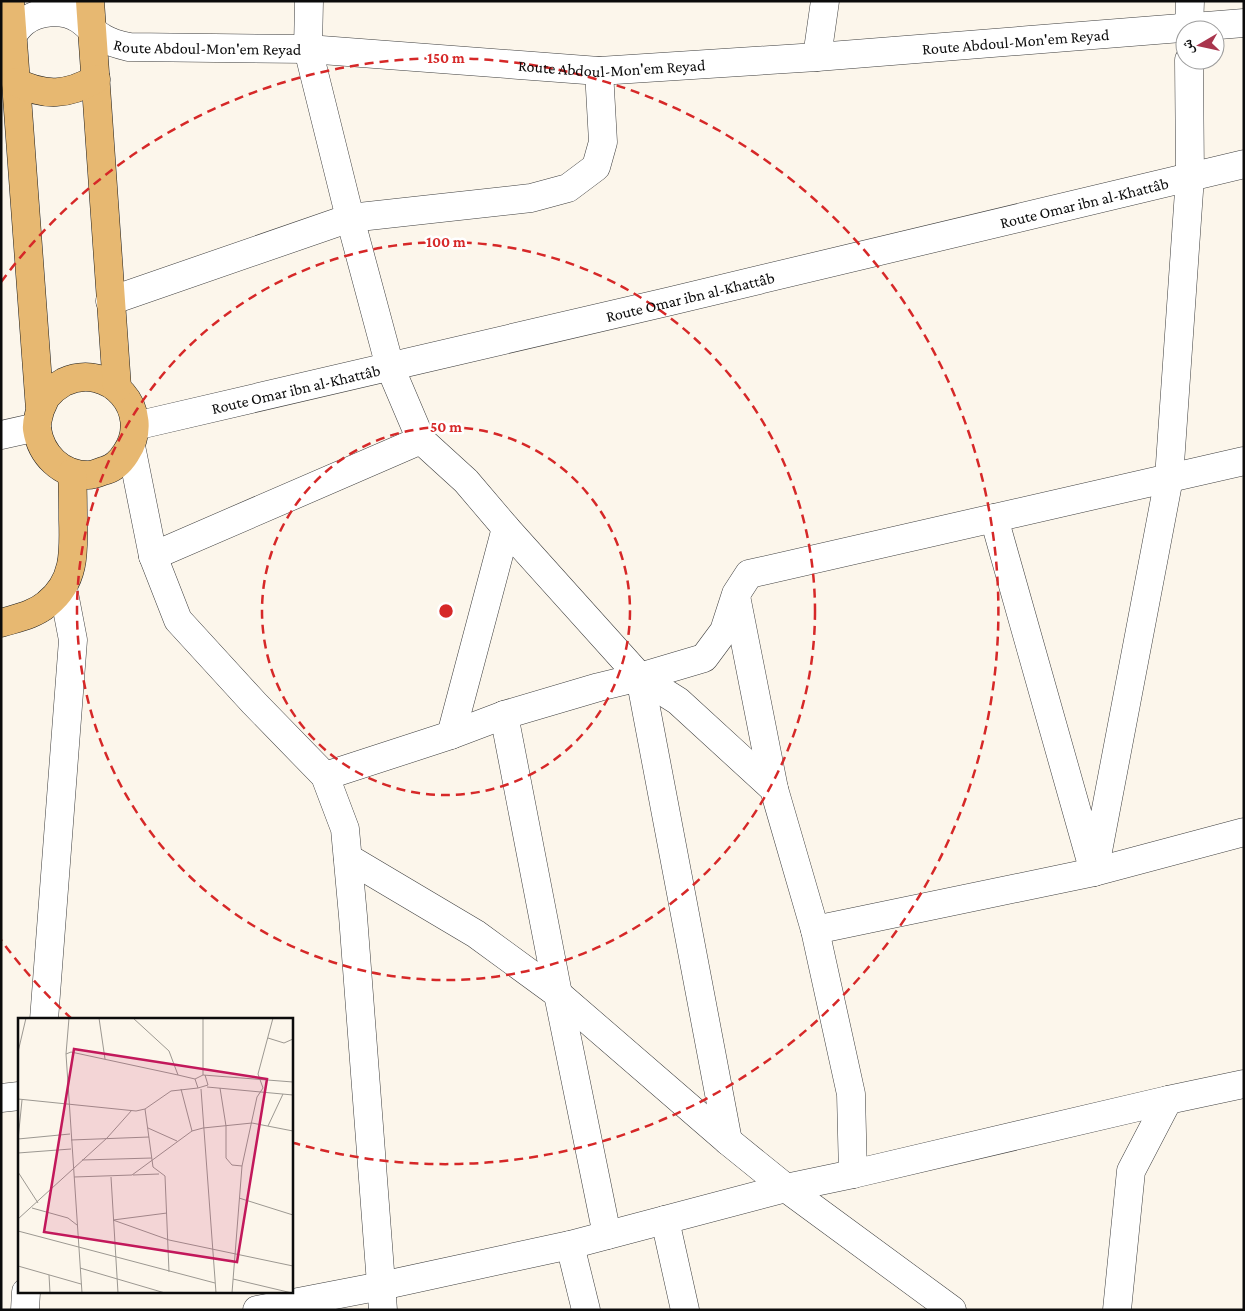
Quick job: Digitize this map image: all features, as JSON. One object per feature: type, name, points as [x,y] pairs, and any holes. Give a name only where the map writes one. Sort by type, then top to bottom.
[{"type":"main road","points":[[10,1],[7,41],[16,82],[38,419],[42,447],[54,463],[72,473],[90,475],[106,471],[121,461],[133,436],[133,411],[126,398],[117,387],[103,380],[88,376],[72,378],[58,385],[47,396],[38,419]]},
{"type":"main road","points":[[90,1],[117,387]]},
{"type":"main road","points":[[16,82],[29,89],[56,93],[70,91],[96,79]]},
{"type":"main road","points":[[1,623],[30,614],[47,604],[63,588],[71,570],[74,549],[72,473]]},
{"type":"street","points":[[309,1],[308,49],[350,218],[390,367],[421,440],[466,481],[640,677],[678,702],[774,789]]},
{"type":"street","points":[[817,58],[825,1]]},
{"type":"street","name":"Route Abdoul-Mon'em Reyad","points":[[7,41],[26,21],[42,13],[62,12],[79,19],[104,39],[129,47],[308,49],[599,71],[817,58],[1175,21]]},
{"type":"street","name":"Route Abdoul-Mon'em Reyad","points":[[1225,22],[1244,23]]},
{"type":"street","points":[[1094,872],[1169,478],[1190,177],[1189,70]]},
{"type":"street","points":[[110,301],[350,218],[531,198],[568,188],[596,167],[602,142],[599,71]]},
{"type":"street","name":"Route Omar ibn al-Khattâb","points":[[133,436],[390,367],[1244,164]]},
{"type":"street","points":[[1,435],[38,419]]},
{"type":"street","points":[[133,436],[152,556],[178,620],[254,704],[325,776],[345,829],[382,1298]]},
{"type":"street","points":[[152,556],[421,440]]},
{"type":"street","points":[[325,776],[451,735],[504,715],[704,658],[724,631],[736,594],[749,574],[1244,461]]},
{"type":"street","points":[[994,518],[1094,872]]},
{"type":"street","points":[[451,735],[506,528]]},
{"type":"street","points":[[44,1018],[73,640],[63,588]]},
{"type":"street","points":[[736,594],[774,789],[815,930],[851,1094],[853,1174]]},
{"type":"street","points":[[640,677],[728,1141]]},
{"type":"street","points":[[504,715],[607,1235]]},
{"type":"street","points":[[815,930],[1094,872],[1244,832]]},
{"type":"street","points":[[348,858],[476,934],[558,994],[728,1141],[786,1188],[952,1310]]},
{"type":"street","points":[[257,1310],[382,1298],[570,1245],[786,1188],[1244,1084]]},
{"type":"street","points":[[1,1098],[18,1096]]},
{"type":"street","points":[[1117,1310],[1131,1171],[1168,1100]]},
{"type":"street","points":[[665,1220],[685,1310]]},
{"type":"street","points":[[570,1245],[586,1310]]},
{"type":"street","points":[[25,1310],[26,1294]]}]
